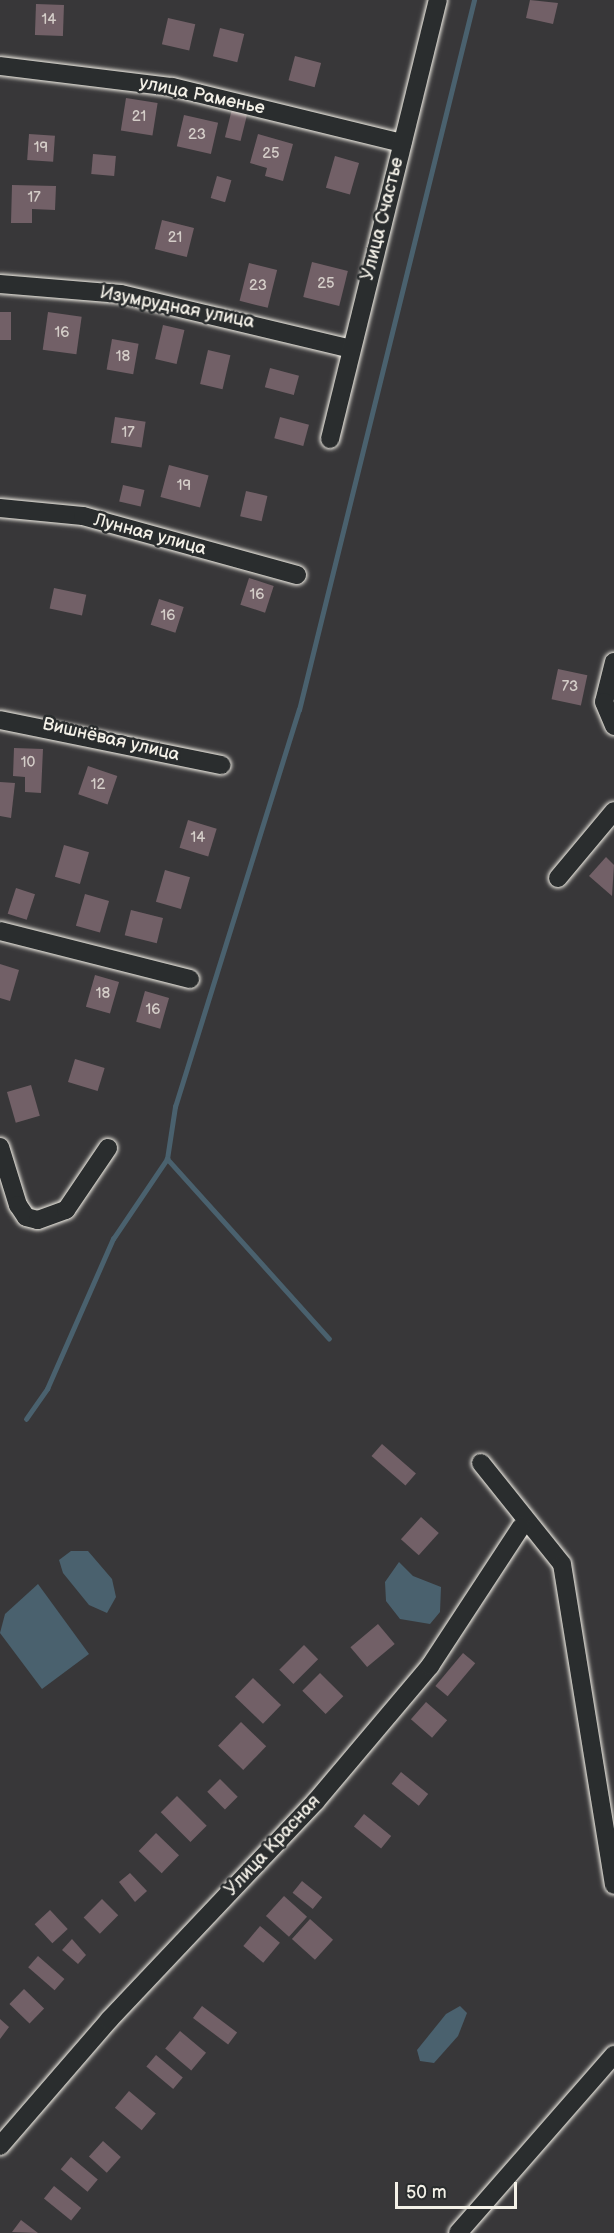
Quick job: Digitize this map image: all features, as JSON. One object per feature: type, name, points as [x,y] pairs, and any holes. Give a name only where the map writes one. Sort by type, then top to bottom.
[{"type":"street","name":"Улица Счастье","points":[[330,439],[438,0]]},
{"type":"street","name":"улица Раменье","points":[[0,66],[172,87],[402,143]]},
{"type":"street","name":"Изумрудная улица","points":[[0,284],[121,294],[352,349]]},
{"type":"street","name":"Лунная улица","points":[[0,508],[83,516],[297,575]]},
{"type":"street","points":[[614,662],[604,702],[614,726]]},
{"type":"street","name":"Вишнёвая улица","points":[[0,720],[220,765]]},
{"type":"street","points":[[558,878],[614,811]]},
{"type":"street","points":[[0,931],[190,979]]},
{"type":"street","points":[[0,1147],[18,1205],[26,1217],[38,1221],[66,1210],[108,1148]]},
{"type":"street","points":[[481,1463],[562,1564],[614,1885]]},
{"type":"street","name":"Улица Красная","points":[[0,2146],[110,2020],[316,1801],[430,1666],[521,1527]]},
{"type":"street","points":[[458,2233],[614,2055]]},
{"type":"water","points":[[71,1551],[88,1551],[112,1579],[116,1597],[107,1613],[89,1605],[63,1573],[59,1560]]},
{"type":"water","points":[[399,1562],[413,1576],[441,1587],[440,1612],[430,1624],[400,1619],[386,1601],[385,1582]]},
{"type":"water","points":[[38,1584],[89,1654],[42,1689],[0,1633],[5,1614]]},
{"type":"water","points":[[460,2006],[467,2013],[458,2036],[434,2063],[420,2061],[417,2050],[446,2014]]},
{"type":"building","points":[[530,0],[558,3],[553,24],[526,18]]},
{"type":"building","points":[[36,4],[64,5],[63,36],[35,35]]},
{"type":"building","points":[[168,18],[195,24],[189,51],[162,44]]},
{"type":"building","points":[[220,28],[244,34],[237,62],[213,56]]},
{"type":"building","points":[[295,56],[321,63],[315,87],[289,80]]},
{"type":"building","points":[[126,98],[158,103],[152,136],[121,131]]},
{"type":"building","points":[[232,109],[248,113],[241,141],[225,137]]},
{"type":"building","points":[[184,115],[218,123],[211,154],[177,146]]},
{"type":"building","points":[[29,134],[55,136],[53,162],[27,160]]},
{"type":"building","points":[[258,134],[293,144],[283,181],[265,176],[267,168],[250,163]]},
{"type":"building","points":[[93,154],[116,156],[114,176],[91,174]]},
{"type":"building","points":[[335,156],[359,163],[350,195],[326,188]]},
{"type":"building","points":[[217,176],[231,180],[225,202],[211,198]]},
{"type":"building","points":[[12,185],[56,186],[55,210],[32,209],[32,223],[11,223]]},
{"type":"building","points":[[162,220],[194,228],[187,257],[155,249]]},
{"type":"building","points":[[312,262],[348,271],[339,306],[303,297]]},
{"type":"building","points":[[249,263],[277,270],[268,308],[240,301]]},
{"type":"building","points":[[0,312],[11,312],[11,340],[0,340]]},
{"type":"building","points":[[48,312],[82,317],[76,354],[43,350]]},
{"type":"building","points":[[163,325],[184,330],[177,364],[155,359]]},
{"type":"building","points":[[112,339],[139,344],[133,374],[107,370]]},
{"type":"building","points":[[208,350],[230,355],[223,389],[200,384]]},
{"type":"building","points":[[270,368],[299,376],[294,395],[265,387]]},
{"type":"building","points":[[115,417],[146,422],[142,448],[111,443]]},
{"type":"building","points":[[280,417],[309,425],[303,446],[274,438]]},
{"type":"building","points":[[169,465],[209,476],[200,507],[160,497]]},
{"type":"building","points":[[123,485],[144,490],[141,507],[119,502]]},
{"type":"building","points":[[246,491],[267,496],[262,521],[240,516]]},
{"type":"building","points":[[249,578],[274,586],[265,613],[240,605]]},
{"type":"building","points":[[54,588],[86,595],[82,615],[50,609]]},
{"type":"building","points":[[159,599],[184,607],[175,633],[151,625]]},
{"type":"building","points":[[558,669],[587,675],[581,706],[552,699]]},
{"type":"building","points":[[14,748],[43,749],[41,793],[25,792],[25,777],[13,776]]},
{"type":"building","points":[[88,766],[117,776],[108,804],[78,794]]},
{"type":"building","points":[[0,782],[15,783],[11,818],[0,816]]},
{"type":"building","points":[[188,820],[217,829],[208,857],[180,848]]},
{"type":"building","points":[[64,845],[89,852],[80,884],[55,877]]},
{"type":"building","points":[[606,857],[614,865],[612,896],[589,876]]},
{"type":"building","points":[[165,870],[190,877],[181,909],[156,902]]},
{"type":"building","points":[[16,888],[35,894],[27,920],[8,914]]},
{"type":"building","points":[[85,894],[109,901],[100,933],[76,926]]},
{"type":"building","points":[[131,910],[163,918],[157,943],[125,935]]},
{"type":"building","points":[[0,964],[19,970],[10,1001],[0,998]]},
{"type":"building","points":[[95,975],[119,982],[110,1014],[86,1007]]},
{"type":"building","points":[[145,991],[169,998],[160,1029],[136,1022]]},
{"type":"building","points":[[75,1059],[105,1068],[98,1091],[68,1082]]},
{"type":"building","points":[[31,1085],[40,1116],[16,1123],[7,1092]]},
{"type":"building","points":[[382,1444],[416,1474],[405,1486],[372,1456]]},
{"type":"building","points":[[421,1517],[439,1533],[419,1555],[401,1539]]},
{"type":"building","points":[[378,1624],[395,1644],[367,1667],[350,1647]]},
{"type":"building","points":[[304,1645],[318,1659],[293,1684],[279,1670]]},
{"type":"building","points":[[463,1653],[475,1663],[448,1696],[435,1686]]},
{"type":"building","points":[[320,1673],[343,1696],[326,1714],[302,1691]]},
{"type":"building","points":[[253,1678],[281,1705],[263,1724],[235,1697]]},
{"type":"building","points":[[426,1702],[447,1720],[432,1738],[411,1719]]},
{"type":"building","points":[[241,1722],[266,1746],[243,1770],[218,1746]]},
{"type":"building","points":[[401,1772],[428,1794],[419,1806],[392,1784]]},
{"type":"building","points":[[220,1779],[238,1797],[225,1809],[207,1792]]},
{"type":"building","points":[[177,1796],[207,1826],[190,1842],[161,1812]]},
{"type":"building","points":[[364,1814],[391,1836],[381,1848],[354,1826]]},
{"type":"building","points":[[156,1833],[179,1855],[162,1873],[139,1851]]},
{"type":"building","points":[[130,1873],[147,1891],[135,1902],[119,1882]]},
{"type":"building","points":[[302,1881],[322,1897],[313,1909],[293,1893]]},
{"type":"building","points":[[284,1896],[307,1917],[289,1937],[266,1916]]},
{"type":"building","points":[[102,1899],[118,1915],[100,1934],[84,1917]]},
{"type":"building","points":[[50,1910],[68,1929],[52,1943],[35,1924]]},
{"type":"building","points":[[310,1919],[333,1940],[315,1960],[292,1939]]},
{"type":"building","points":[[260,1926],[280,1943],[263,1963],[243,1946]]},
{"type":"building","points":[[72,1939],[86,1955],[78,1964],[62,1950]]},
{"type":"building","points":[[38,1956],[64,1979],[55,1990],[28,1967]]},
{"type":"building","points":[[24,1989],[44,2008],[30,2024],[9,2004]]},
{"type":"building","points":[[202,2006],[237,2032],[228,2044],[193,2018]]},
{"type":"building","points":[[0,2019],[9,2027],[0,2039]]},
{"type":"building","points":[[180,2031],[206,2053],[191,2070],[165,2049]]},
{"type":"building","points":[[156,2055],[183,2077],[173,2089],[146,2066]]},
{"type":"building","points":[[129,2091],[156,2113],[142,2130],[115,2108]]},
{"type":"building","points":[[103,2141],[121,2157],[107,2173],[89,2157]]},
{"type":"building","points":[[71,2157],[98,2179],[88,2192],[61,2169]]},
{"type":"building","points":[[54,2186],[81,2208],[71,2220],[44,2198]]},
{"type":"building","points":[[21,2220],[38,2233],[12,2232]]},
{"type":"waterway","points":[[329,1339],[167,1159],[175,1107],[299,710],[474,0]]},
{"type":"waterway","points":[[26,1419],[47,1389],[113,1239],[167,1159]]}]
